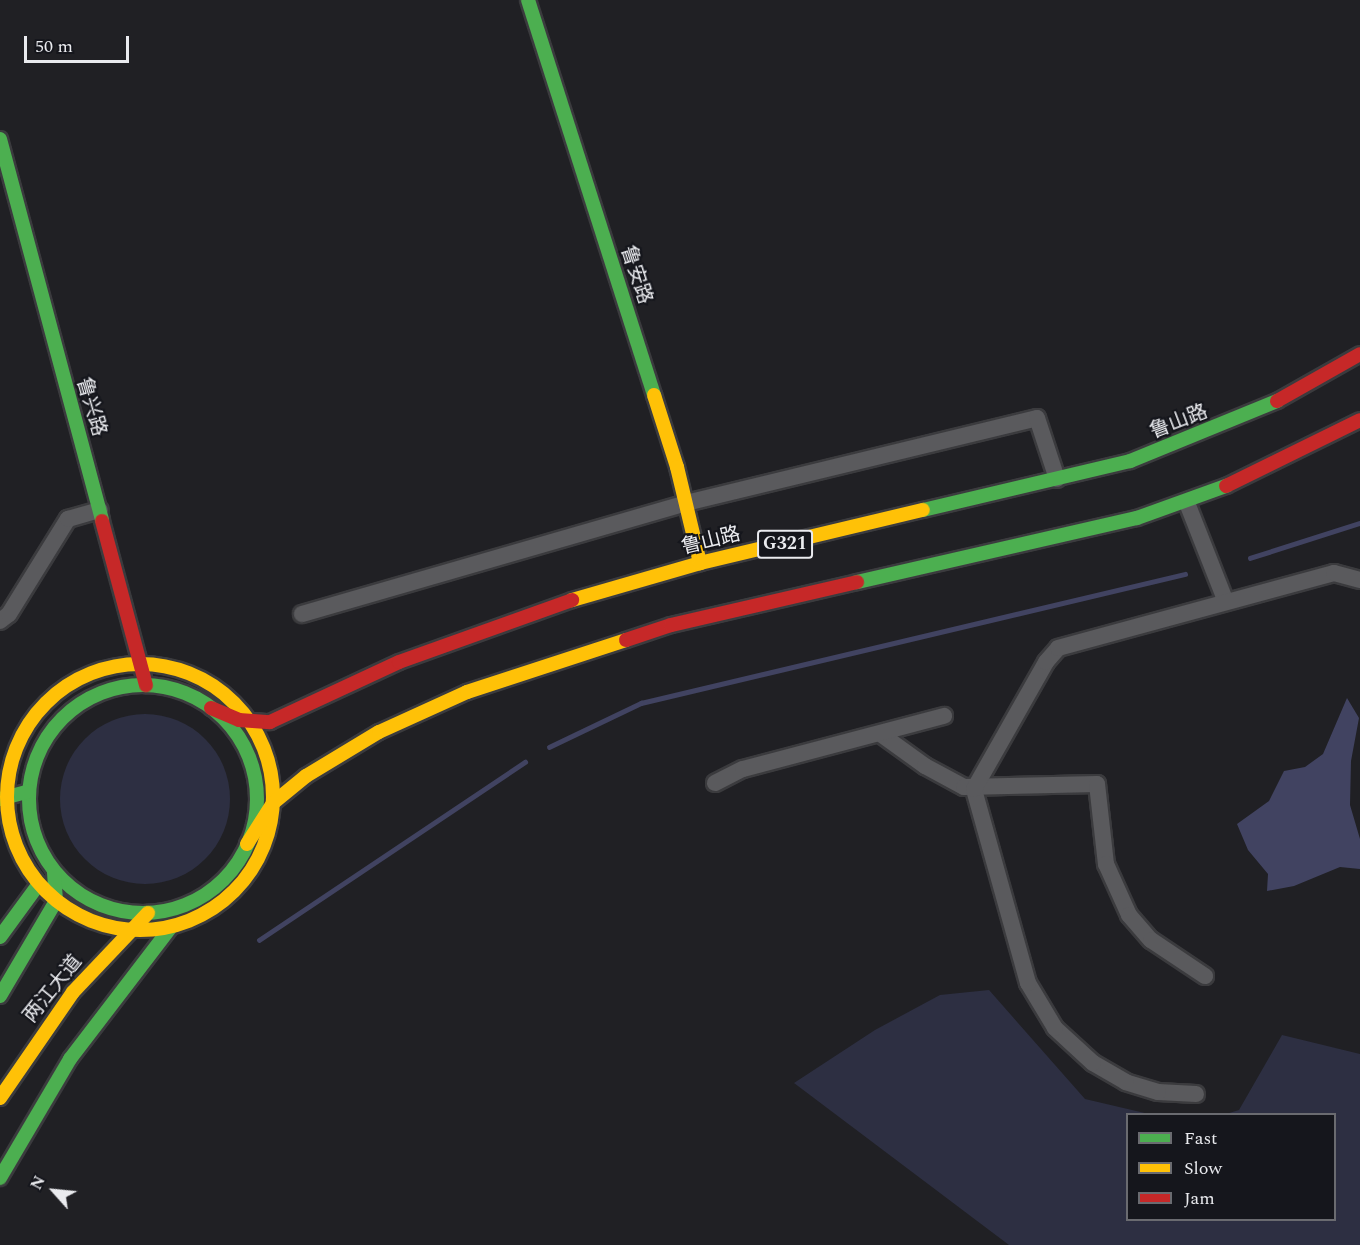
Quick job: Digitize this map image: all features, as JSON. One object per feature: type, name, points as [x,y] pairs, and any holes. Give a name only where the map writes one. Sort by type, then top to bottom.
[{"type":"main road","name":"鲁安路","points":[[528,0],[686,503],[700,563]]},
{"type":"main road","name":"鲁兴路","points":[[0,139],[146,685]]},
{"type":"main road","name":"鲁山路","points":[[211,708],[250,722],[270,722],[447,644],[590,594],[700,563],[1130,461],[1196,437],[1317,381],[1360,354]]},
{"type":"main road","points":[[247,844],[256,807],[252,769],[237,735],[211,708],[180,691],[146,685],[104,692],[66,714],[40,749],[29,791],[34,833],[54,871],[91,902],[119,911],[148,914],[180,907],[207,894],[229,873],[273,803],[306,776],[379,732],[467,692],[555,660],[671,625],[1086,533],[1187,503],[1295,455],[1360,420]]},
{"type":"main road","points":[[141,663],[172,667],[199,677],[223,692],[250,722],[270,767],[273,803],[265,843],[245,879],[215,907],[171,927],[128,930],[90,921],[56,901],[38,885],[16,846],[3,798],[18,743],[51,698],[89,674],[141,663]]},
{"type":"main road","points":[[3,798],[29,791]]},
{"type":"main road","points":[[54,871],[56,901]]},
{"type":"main road","points":[[0,937],[38,885]]},
{"type":"main road","name":"两江大道","points":[[0,996],[56,901]]},
{"type":"main road","name":"两江大道","points":[[0,1098],[37,1039],[128,930],[148,914]]},
{"type":"main road","points":[[0,1178],[70,1059],[171,927]]},
{"type":"street","points":[[302,614],[686,503],[1037,418],[1057,479]]},
{"type":"street","points":[[1187,503],[1226,602]]},
{"type":"street","points":[[0,621],[9,614],[68,519],[100,510]]},
{"type":"street","points":[[1196,1094],[1158,1092],[1126,1082],[1094,1064],[1055,1028],[1028,983],[974,789],[1046,662],[1058,648],[1334,573],[1360,580]]},
{"type":"street","points":[[715,783],[743,769],[882,735],[944,716]]},
{"type":"street","points":[[882,735],[932,770],[974,789],[1097,784],[1106,864],[1125,908],[1144,934],[1205,976]]},
{"type":"shaded area","points":[[1347,698],[1359,718],[1351,761],[1350,805],[1360,839],[1360,869],[1340,867],[1294,886],[1267,891],[1268,874],[1248,850],[1237,824],[1269,801],[1284,771],[1305,767],[1323,754]]},
{"type":"shaded area","points":[[145,714],[178,720],[205,739],[224,766],[230,799],[224,832],[205,859],[178,878],[145,884],[112,878],[85,859],[66,832],[60,799],[66,766],[85,739],[112,720]]},
{"type":"shaded area","points":[[989,990],[1085,1099],[1145,1113],[1126,1113],[1126,1221],[1336,1221],[1336,1113],[1229,1113],[1239,1110],[1282,1035],[1360,1054],[1360,1245],[1009,1245],[794,1083],[875,1030],[940,995]]},
{"type":"waterway","points":[[1250,558],[1360,523]]},
{"type":"waterway","points":[[549,747],[641,703],[1185,574]]},
{"type":"waterway","points":[[259,940],[525,762]]},
{"type":"traffic: fast","points":[[528,0],[654,395]]},
{"type":"traffic: fast","points":[[0,139],[102,521]]},
{"type":"traffic: fast","points":[[923,510],[1130,461],[1277,401]]},
{"type":"traffic: fast","points":[[857,582],[1137,518],[1226,486]]},
{"type":"traffic: fast","points":[[143,685],[165,687],[197,698],[224,718],[244,745],[255,777],[257,799],[255,821],[244,853],[224,880],[197,900],[165,911],[143,913],[121,911],[89,900],[62,880],[42,853],[31,821],[29,799],[31,777],[42,745],[62,718],[89,698],[121,687],[143,685]]},
{"type":"traffic: fast","points":[[0,799],[29,791]]},
{"type":"traffic: fast","points":[[0,996],[56,901],[54,871]]},
{"type":"traffic: fast","points":[[0,937],[38,885]]},
{"type":"traffic: fast","points":[[0,1178],[70,1059],[171,927]]},
{"type":"traffic: slow","points":[[654,395],[677,467],[700,563]]},
{"type":"traffic: slow","points":[[572,600],[700,563],[923,510]]},
{"type":"traffic: slow","points":[[247,844],[273,803],[306,776],[379,732],[467,692],[626,640]]},
{"type":"traffic: slow","points":[[127,664],[153,664],[179,669],[203,679],[225,694],[243,712],[258,734],[268,758],[273,797],[268,836],[258,860],[243,882],[225,900],[203,915],[179,925],[153,930],[127,930],[101,925],[77,915],[55,900],[37,882],[22,860],[12,836],[7,810],[7,784],[12,758],[22,734],[37,712],[55,694],[77,679],[101,669],[127,664]]},
{"type":"traffic: slow","points":[[0,1098],[73,992],[148,913]]},
{"type":"traffic: jam","points":[[1277,401],[1360,354]]},
{"type":"traffic: jam","points":[[1226,486],[1360,420]]},
{"type":"traffic: jam","points":[[102,521],[146,685]]},
{"type":"traffic: jam","points":[[626,640],[671,625],[857,582]]},
{"type":"traffic: jam","points":[[211,708],[239,720],[270,722],[399,662],[572,600]]}]
